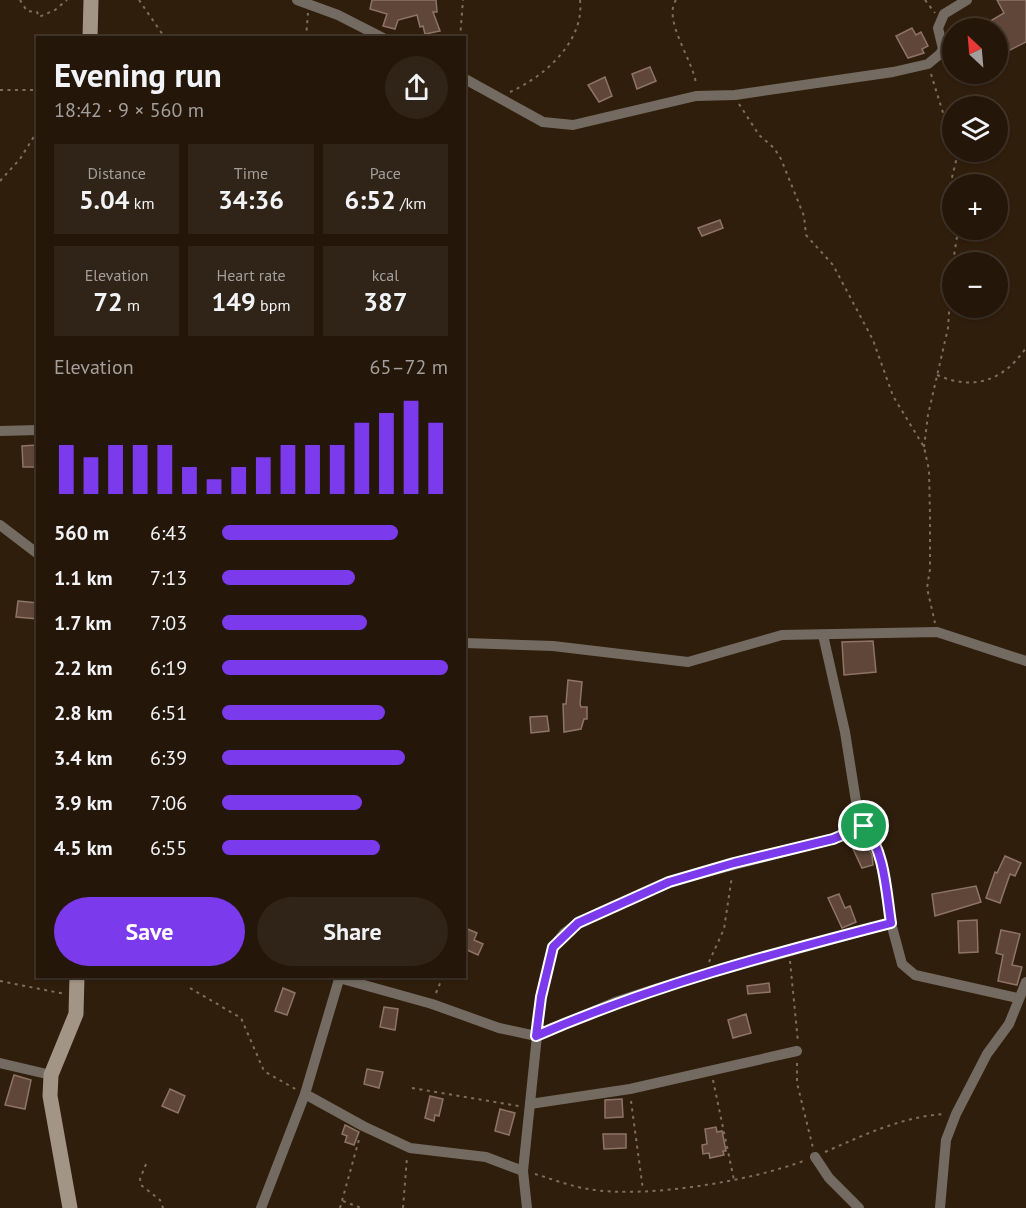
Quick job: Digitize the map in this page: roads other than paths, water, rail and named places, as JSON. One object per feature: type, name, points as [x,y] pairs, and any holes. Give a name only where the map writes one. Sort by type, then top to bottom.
[{"type":"street","points":[[90,36],[91,0]]},
{"type":"street","points":[[297,0],[309,2],[379,36]]},
{"type":"street","points":[[466,80],[543,122],[573,125],[696,96],[735,95],[893,72],[927,64],[943,49],[938,28],[940,20],[949,10],[967,0]]},
{"type":"street","points":[[0,431],[36,430]]},
{"type":"street","points":[[0,525],[36,552]]},
{"type":"street","points":[[466,643],[553,646],[688,662],[782,635],[937,632],[1026,661]]},
{"type":"street","points":[[823,635],[845,732],[858,814],[875,841],[879,853],[891,923],[902,964],[915,975],[1017,1003],[1026,1016]]},
{"type":"street","points":[[527,1208],[523,1171],[536,1036],[546,970],[553,947],[564,933],[578,923],[669,882],[734,863],[833,839],[864,826]]},
{"type":"street","points":[[342,978],[432,1004],[499,1028],[536,1036],[615,1002],[791,949],[891,923]]},
{"type":"street","points":[[70,1208],[50,1096],[51,1075],[76,1014],[77,978]]},
{"type":"street","points":[[261,1208],[305,1094],[339,978]]},
{"type":"street","points":[[940,1208],[946,1140],[956,1114],[987,1053],[1009,1024],[1026,982]]},
{"type":"street","points":[[531,1106],[630,1089],[797,1051]]},
{"type":"street","points":[[0,1063],[51,1075]]},
{"type":"street","points":[[305,1094],[410,1149],[486,1157],[523,1171]]},
{"type":"street","points":[[815,1157],[829,1178],[859,1208]]}]
